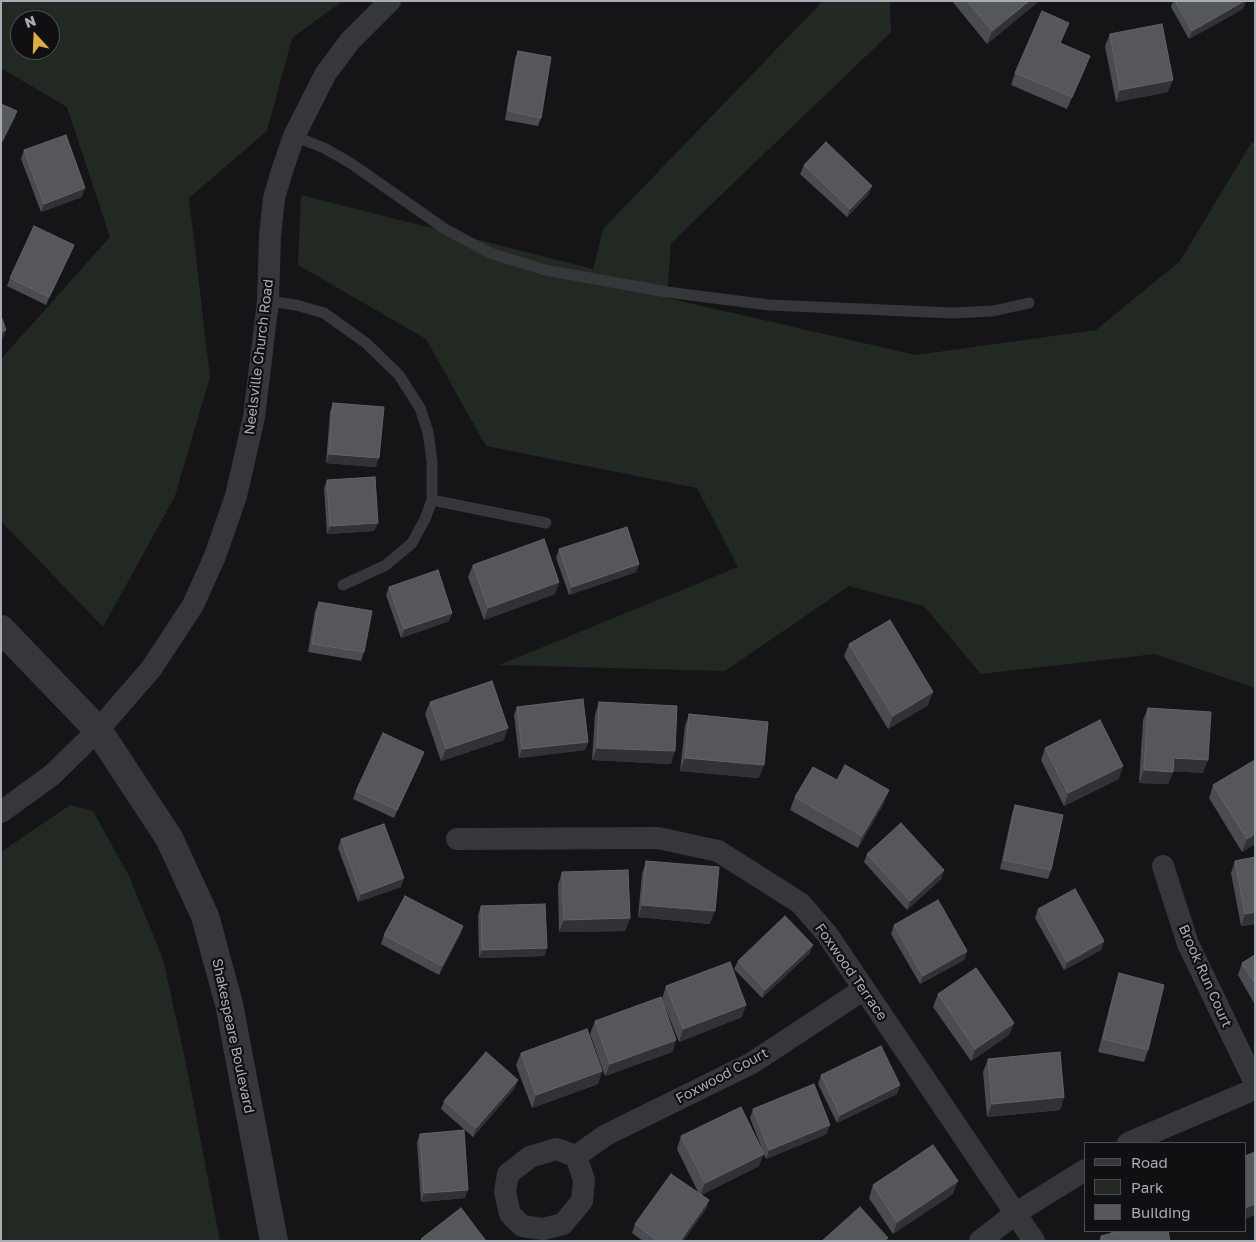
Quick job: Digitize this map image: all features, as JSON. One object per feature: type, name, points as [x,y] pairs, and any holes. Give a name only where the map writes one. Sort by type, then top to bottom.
[{"type":"street","name":"Neelsville Church Road","points":[[1,812],[52,775],[98,730],[151,669],[193,605],[215,556],[236,496],[254,418],[268,301],[270,236],[274,198],[294,136],[326,73],[350,41],[390,1]]},
{"type":"street","name":"Shakespeare Boulevard","points":[[1,629],[98,730],[169,838],[205,916],[229,1004],[274,1241]]},
{"type":"street","name":"Foxwood Terrace","points":[[457,839],[658,838],[718,851],[800,904],[827,934],[1034,1241]]},
{"type":"street","name":"Brook Run Court","points":[[1162,866],[1188,944],[1255,1083]]},
{"type":"street","name":"Foxwood Court","points":[[576,1156],[606,1135],[752,1063],[864,989]]},
{"type":"street","points":[[1130,1142],[1255,1089]]},
{"type":"street","points":[[980,1241],[1016,1213],[1084,1171]]},
{"type":"lane","points":[[294,136],[324,148],[349,162],[445,229],[490,253],[545,270],[668,292],[769,305],[953,313],[993,311],[1028,303]]},
{"type":"lane","points":[[268,301],[296,305],[324,313],[366,342],[399,375],[420,408],[428,432],[432,461],[432,500],[425,519],[412,543],[386,565],[343,585]]},
{"type":"lane","points":[[432,500],[546,523]]},
{"type":"green space","points":[[1,1],[343,1],[292,38],[267,131],[189,198],[210,377],[175,496],[103,627],[1,521],[1,359],[110,237],[67,107],[1,68]]},
{"type":"green space","points":[[821,1],[890,1],[891,32],[671,243],[667,298],[916,355],[1096,330],[1180,261],[1252,142],[1255,144],[1255,688],[1155,654],[981,674],[924,606],[849,586],[725,671],[499,665],[738,567],[697,488],[486,446],[426,339],[298,265],[301,195],[593,269],[603,229]]},
{"type":"green space","points":[[70,805],[93,811],[129,876],[163,959],[185,1059],[220,1241],[1,1241],[1,852]]},
{"type":"building","points":[[967,1],[1029,1],[992,31]]},
{"type":"building","points":[[1175,1],[1244,1],[1192,31]]},
{"type":"building","points":[[1042,11],[1069,23],[1060,43],[1090,56],[1072,97],[1015,73]]},
{"type":"building","points":[[1162,24],[1173,80],[1120,90],[1110,34]]},
{"type":"building","points":[[518,51],[551,57],[541,118],[508,111]]},
{"type":"building","points":[[1,104],[17,111],[2,141],[1,140]]},
{"type":"building","points":[[66,135],[85,188],[44,204],[24,150]]},
{"type":"building","points":[[826,142],[872,186],[850,209],[804,165]]},
{"type":"building","points":[[34,226],[74,245],[49,297],[10,278]]},
{"type":"building","points":[[1,316],[6,330],[1,332]]},
{"type":"building","points":[[333,403],[384,407],[379,458],[329,454]]},
{"type":"building","points":[[375,477],[378,523],[330,526],[327,480]]},
{"type":"building","points":[[627,527],[639,564],[572,587],[559,549]]},
{"type":"building","points":[[544,539],[559,582],[488,608],[473,565]]},
{"type":"building","points":[[438,570],[452,613],[404,629],[389,587]]},
{"type":"building","points":[[319,602],[372,611],[364,652],[312,644]]},
{"type":"building","points":[[890,620],[933,692],[893,716],[849,644]]},
{"type":"building","points":[[492,681],[508,728],[446,749],[430,702]]},
{"type":"building","points":[[583,699],[588,742],[522,749],[517,707]]},
{"type":"building","points":[[599,702],[677,706],[675,751],[597,748]]},
{"type":"building","points":[[1148,708],[1211,712],[1208,760],[1174,758],[1173,772],[1144,770]]},
{"type":"building","points":[[689,714],[768,722],[764,765],[685,758]]},
{"type":"building","points":[[1100,720],[1123,766],[1068,793],[1045,748]]},
{"type":"building","points":[[383,733],[424,752],[397,810],[356,791]]},
{"type":"building","points":[[1255,760],[1255,834],[1247,839],[1213,785]]},
{"type":"building","points":[[845,765],[889,790],[862,836],[795,797],[813,767],[837,780]]},
{"type":"building","points":[[1015,805],[1063,815],[1051,870],[1004,860]]},
{"type":"building","points":[[901,823],[944,870],[910,901],[867,854]]},
{"type":"building","points":[[384,824],[404,878],[361,894],[341,839]]},
{"type":"building","points":[[1255,857],[1255,912],[1245,914],[1235,861]]},
{"type":"building","points":[[646,861],[719,867],[715,911],[642,905]]},
{"type":"building","points":[[628,870],[630,918],[564,920],[562,872]]},
{"type":"building","points":[[1075,889],[1104,941],[1067,962],[1038,909]]},
{"type":"building","points":[[405,896],[463,926],[442,966],[384,935]]},
{"type":"building","points":[[938,900],[967,951],[923,976],[894,925]]},
{"type":"building","points":[[545,904],[547,948],[482,950],[481,906]]},
{"type":"building","points":[[785,916],[813,945],[765,990],[738,961]]},
{"type":"building","points":[[1255,955],[1255,984],[1242,963]]},
{"type":"building","points":[[730,962],[746,1005],[683,1029],[666,986]]},
{"type":"building","points":[[976,968],[1014,1023],[975,1049],[938,994]]},
{"type":"building","points":[[1119,973],[1164,985],[1148,1050],[1103,1039]]},
{"type":"building","points":[[661,997],[676,1040],[610,1064],[595,1021]]},
{"type":"building","points":[[587,1029],[602,1071],[536,1095],[521,1053]]},
{"type":"building","points":[[881,1046],[900,1085],[840,1115],[821,1075]]},
{"type":"building","points":[[486,1052],[518,1080],[476,1128],[444,1101]]},
{"type":"building","points":[[1060,1052],[1064,1097],[992,1104],[988,1059]]},
{"type":"building","points":[[814,1084],[830,1125],[769,1150],[753,1109]]},
{"type":"building","points":[[741,1107],[764,1154],[705,1183],[681,1136]]},
{"type":"building","points":[[464,1130],[468,1190],[424,1193],[420,1134]]},
{"type":"building","points":[[933,1145],[958,1181],[897,1222],[873,1185]]},
{"type":"building","points":[[1255,1152],[1255,1204],[1246,1208],[1246,1156]]},
{"type":"building","points":[[671,1174],[709,1200],[680,1241],[658,1241],[635,1224]]},
{"type":"building","points":[[860,1207],[888,1238],[884,1241],[822,1241]]},
{"type":"building","points":[[461,1208],[486,1241],[423,1241],[421,1239]]},
{"type":"building","points":[[1118,1232],[1168,1232],[1170,1241],[1102,1241],[1101,1236]]}]
